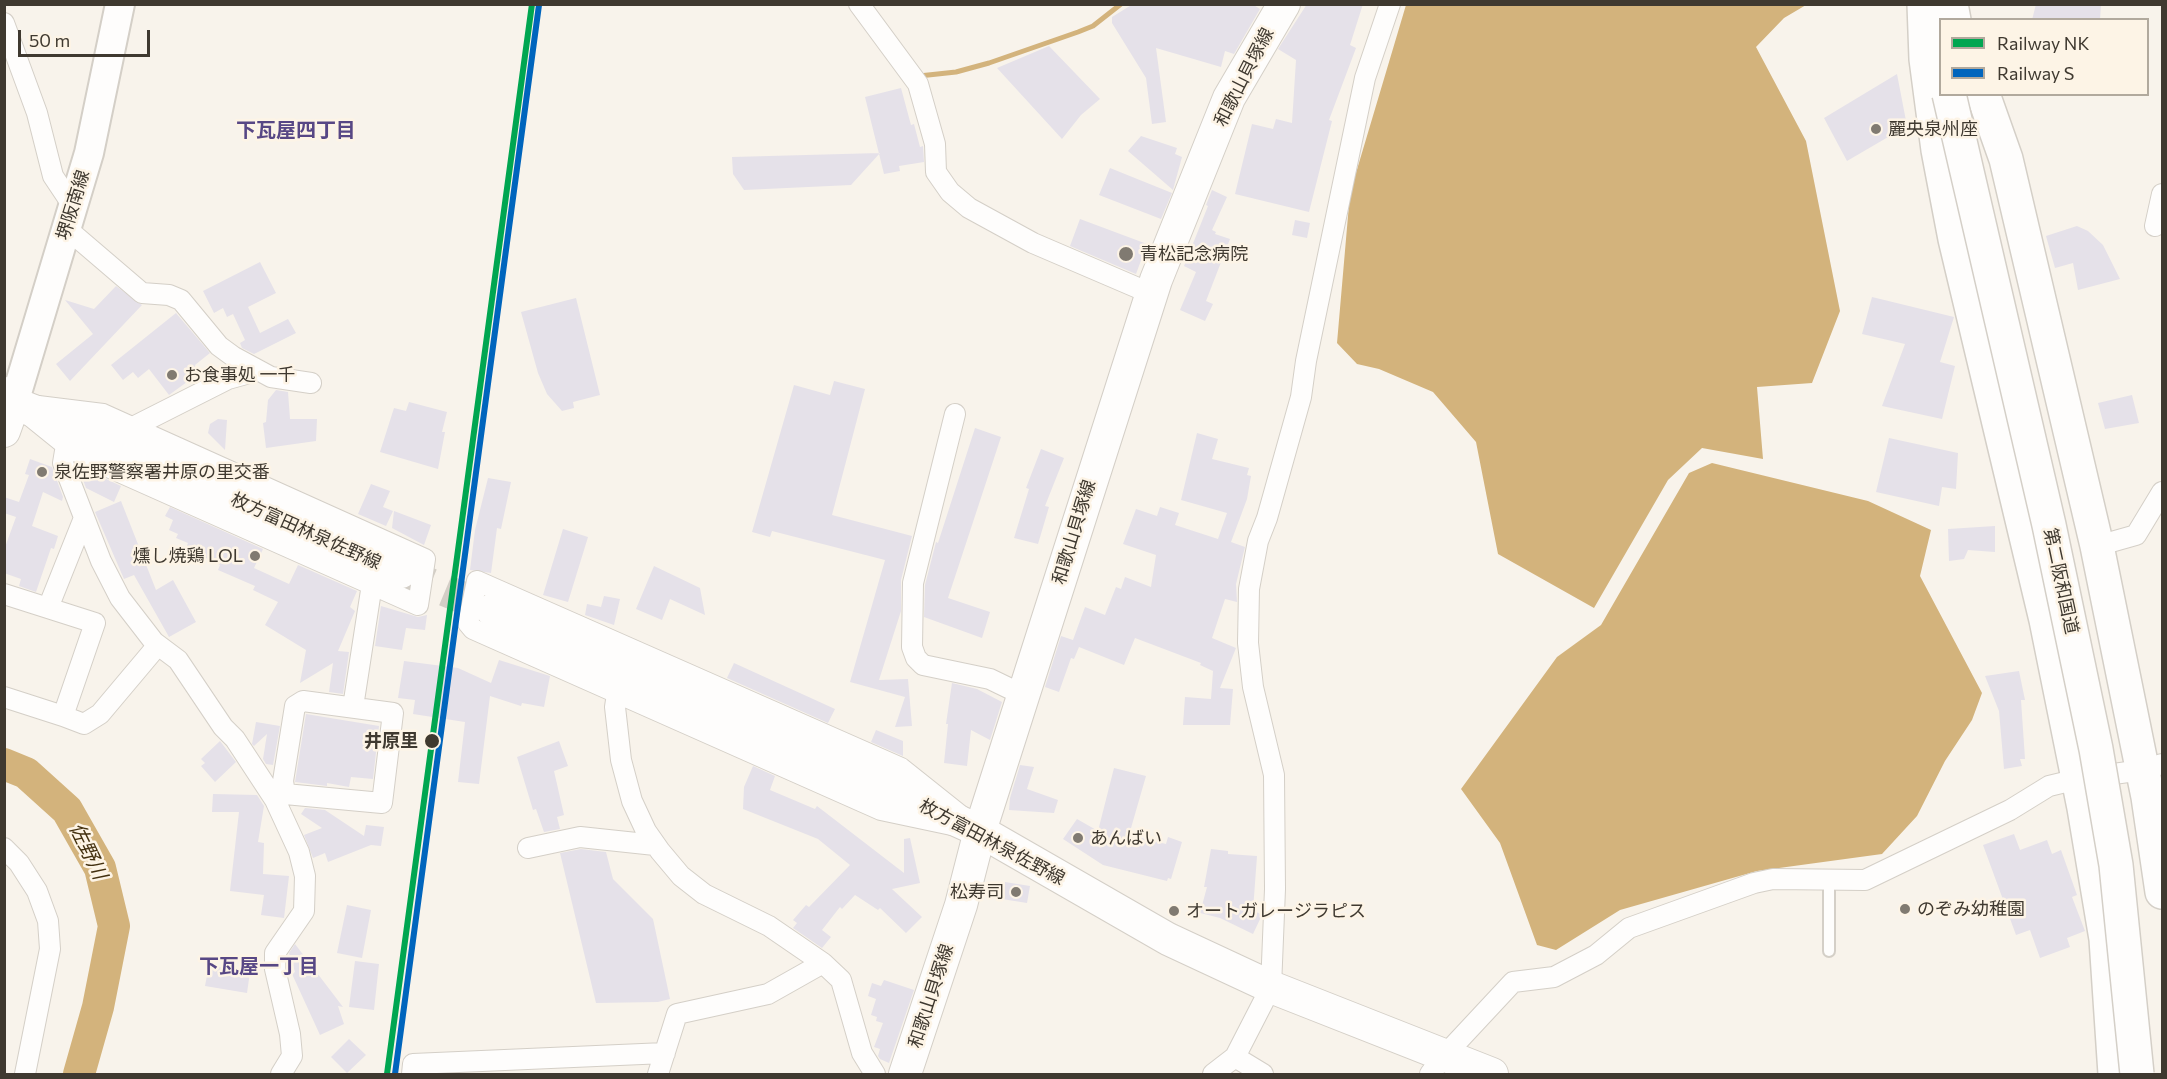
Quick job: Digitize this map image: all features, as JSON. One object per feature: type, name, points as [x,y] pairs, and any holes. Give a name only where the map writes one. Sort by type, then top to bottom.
[{"type":"highway","points":[[1925,4],[1939,54]]},
{"type":"highway","points":[[1925,4],[1926,59],[1938,150],[1955,239],[2046,620],[2078,778],[2106,939],[2115,1074]]},
{"type":"highway","name":"第二阪和国道","points":[[1949,96],[2049,525],[2096,749],[2116,864],[2137,1074]]},
{"type":"highway","name":"第二阪和国道","points":[[1971,96],[2117,752],[2149,959],[2158,1074]]},
{"type":"highway","points":[[1984,96],[2006,159],[2097,546],[2152,767],[2163,892]]},
{"type":"main road","name":"堺阪南線","points":[[7,408],[89,153],[120,4]]},
{"type":"main road","name":"和歌山貝塚線","points":[[904,1074],[961,905],[980,831],[1152,294],[1229,98],[1284,4]]},
{"type":"main road","name":"枚方富田林泉佐野線","points":[[7,408],[93,435],[401,572]]},
{"type":"main road","name":"枚方富田林泉佐野線","points":[[492,610],[980,831],[1168,939],[1437,1065],[1492,1074]]},
{"type":"street","points":[[860,4],[918,84],[935,144],[936,172],[950,192],[969,208],[1033,243],[1152,294]]},
{"type":"street","points":[[1213,1074],[1235,1057],[1271,987],[1275,889],[1274,775],[1253,687],[1248,643],[1249,589],[1258,541],[1267,518],[1301,397],[1308,349],[1365,78],[1390,4]]},
{"type":"street","points":[[4,23],[37,113],[53,176],[70,217],[142,293],[169,295],[181,300],[219,345],[257,371],[271,377],[311,383]]},
{"type":"street","points":[[2155,226],[2163,195]]},
{"type":"street","points":[[133,427],[228,379],[257,371]]},
{"type":"street","points":[[7,408],[103,414],[426,559],[418,605],[88,458],[7,408]]},
{"type":"street","points":[[955,414],[913,583],[912,647],[916,658],[923,666],[990,679],[1023,695]]},
{"type":"street","points":[[66,445],[63,464],[101,561],[120,598],[158,645],[178,660],[280,797],[299,852],[305,876],[304,911],[275,953],[275,969],[292,1056],[281,1074]]},
{"type":"street","points":[[2097,546],[2136,535],[2163,492]]},
{"type":"street","points":[[48,608],[84,518]]},
{"type":"street","points":[[477,581],[901,768],[980,831],[881,810],[473,629],[468,623],[477,581]]},
{"type":"street","points":[[353,707],[372,584]]},
{"type":"street","points":[[4,594],[95,623],[63,716]]},
{"type":"street","points":[[4,697],[84,724],[100,714],[158,645]]},
{"type":"street","points":[[617,694],[615,707],[621,760],[632,801],[655,845],[681,876],[704,894],[769,926],[822,963],[841,980],[862,1053],[875,1074]]},
{"type":"street","points":[[303,701],[393,713],[382,803],[280,797],[295,706],[303,701]]},
{"type":"street","points":[[1437,1065],[1513,982],[1554,977],[1596,955],[1629,928],[1773,879],[1865,880],[2010,810],[2049,786],[2078,778],[2152,767]]},
{"type":"street","points":[[528,848],[580,837],[655,845]]},
{"type":"street","points":[[4,848],[19,863],[37,891],[48,921],[50,949],[25,1074]]},
{"type":"street","points":[[658,1074],[677,1014],[768,994],[822,963]]},
{"type":"street","points":[[412,1074],[413,1064],[665,1053]]},
{"type":"street","points":[[1235,1057],[1263,1074]]},
{"type":"lane","points":[[1823,881],[1829,951]]},
{"type":"shaded area","points":[[1406,5],[1806,5],[1784,18],[1756,47],[1806,141],[1840,311],[1812,383],[1757,387],[1763,459],[1702,448],[1668,480],[1594,608],[1498,554],[1476,442],[1433,392],[1379,369],[1357,364],[1337,343],[1350,193]]},
{"type":"shaded area","points":[[1712,463],[1868,501],[1931,530],[1920,576],[1982,693],[1972,720],[1945,761],[1917,816],[1882,854],[1757,871],[1620,910],[1556,950],[1537,945],[1500,843],[1461,789],[1557,657],[1601,625],[1689,473]]},
{"type":"building","points":[[1133,4],[1252,4],[1260,9],[1234,54],[1225,51],[1221,67],[1156,48],[1166,122],[1152,124],[1146,78],[1112,23],[1112,17]]},
{"type":"building","points":[[1307,4],[1363,4],[1350,45],[1356,48],[1329,120],[1332,121],[1309,212],[1235,194],[1252,124],[1273,129],[1276,119],[1292,123],[1296,60],[1278,49]]},
{"type":"building","points":[[2036,4],[2101,4],[2100,18],[2032,18]]},
{"type":"building","points":[[1049,46],[1100,99],[1081,115],[1062,139],[997,68]]},
{"type":"building","points":[[1897,74],[1907,126],[1847,161],[1824,118]]},
{"type":"building","points":[[901,88],[911,125],[914,124],[920,147],[923,146],[924,162],[899,166],[900,171],[884,174],[865,97]]},
{"type":"building","points":[[1141,136],[1177,148],[1175,154],[1182,157],[1173,190],[1128,151]]},
{"type":"building","points":[[880,153],[851,185],[744,190],[733,174],[732,157]]},
{"type":"building","points":[[1110,168],[1172,193],[1161,219],[1099,195]]},
{"type":"building","points":[[1212,190],[1227,197],[1212,230],[1216,232],[1215,234],[1230,239],[1206,301],[1213,304],[1205,321],[1180,310],[1196,272],[1184,266]]},
{"type":"building","points":[[1080,219],[1147,244],[1136,274],[1070,246]]},
{"type":"building","points":[[1295,220],[1310,223],[1307,238],[1292,235]]},
{"type":"building","points":[[2077,226],[2088,231],[2103,245],[2120,279],[2078,290],[2073,263],[2055,268],[2046,236]]},
{"type":"building","points":[[260,262],[276,293],[248,307],[260,333],[288,319],[296,333],[254,354],[242,348],[240,343],[245,340],[233,314],[227,317],[223,308],[214,313],[203,291]]},
{"type":"building","points":[[116,286],[142,305],[70,381],[56,364],[93,334],[65,300],[94,309]]},
{"type":"building","points":[[1872,297],[1954,317],[1940,362],[1955,366],[1942,419],[1882,406],[1905,344],[1862,334]]},
{"type":"building","points":[[576,298],[600,395],[573,402],[574,408],[562,411],[547,394],[538,373],[521,312]]},
{"type":"building","points":[[176,313],[210,353],[195,365],[198,374],[169,395],[149,369],[138,378],[133,372],[123,380],[111,365]]},
{"type":"building","points":[[834,381],[865,389],[832,515],[912,536],[901,580],[901,611],[879,680],[908,679],[912,726],[895,727],[905,697],[850,682],[885,560],[772,531],[770,537],[752,532],[794,385],[830,395]]},
{"type":"building","points":[[276,390],[288,392],[290,419],[317,419],[316,441],[266,448],[263,423],[266,422],[268,400]]},
{"type":"building","points":[[2132,395],[2139,423],[2105,429],[2098,403]]},
{"type":"building","points":[[409,402],[447,412],[442,432],[445,432],[438,469],[380,452],[394,408],[406,411]]},
{"type":"building","points":[[218,419],[227,420],[225,450],[208,433],[210,424]]},
{"type":"building","points":[[975,428],[1001,437],[948,598],[990,612],[982,638],[924,617],[925,585],[936,542],[938,543]]},
{"type":"building","points":[[1197,433],[1218,439],[1212,459],[1249,468],[1247,475],[1251,476],[1247,499],[1231,542],[1245,547],[1236,584],[1237,602],[1225,599],[1212,638],[1236,648],[1220,688],[1233,689],[1230,725],[1183,725],[1185,697],[1211,699],[1213,671],[1200,665],[1201,663],[1135,638],[1124,665],[1079,647],[1074,659],[1071,658],[1059,692],[1045,687],[1061,636],[1073,640],[1085,607],[1105,615],[1116,587],[1121,589],[1125,577],[1151,587],[1156,555],[1123,544],[1136,509],[1157,516],[1160,507],[1179,513],[1175,525],[1218,539],[1227,513],[1181,500]]},
{"type":"building","points":[[1889,438],[1958,453],[1956,489],[1942,487],[1939,506],[1876,492]]},
{"type":"building","points":[[1041,449],[1064,458],[1045,506],[1049,507],[1038,544],[1014,538],[1029,489],[1026,488]]},
{"type":"building","points":[[30,459],[52,467],[63,497],[62,501],[43,492],[32,526],[58,536],[54,549],[51,548],[36,592],[19,586],[21,579],[4,573],[4,550],[16,517],[4,513],[4,497],[19,502],[29,475],[25,474]]},
{"type":"building","points":[[78,466],[121,486],[114,502],[86,488]]},
{"type":"building","points":[[488,478],[511,482],[501,529],[497,528],[491,573],[470,570],[475,530]]},
{"type":"building","points":[[371,484],[390,491],[383,507],[393,511],[386,526],[358,514]]},
{"type":"building","points":[[121,501],[156,590],[173,580],[196,622],[169,637],[134,575],[124,579],[95,512]]},
{"type":"building","points":[[170,507],[263,549],[254,568],[289,584],[298,565],[357,591],[350,607],[355,611],[338,651],[349,652],[343,694],[329,692],[333,663],[300,683],[306,650],[265,625],[278,602],[253,590],[255,586],[218,570],[220,565],[186,548],[188,543],[176,538],[178,534],[169,530],[173,520],[165,516]]},
{"type":"building","points":[[394,511],[431,525],[424,545],[392,528]]},
{"type":"building","points":[[1995,526],[1995,552],[1968,550],[1964,559],[1949,561],[1948,529]]},
{"type":"building","points":[[563,529],[588,537],[568,602],[543,595]]},
{"type":"building","points":[[654,566],[700,588],[705,615],[670,599],[662,620],[636,609]]},
{"type":"building","points":[[604,596],[620,599],[614,625],[585,615],[587,604],[601,607]]},
{"type":"building","points":[[381,606],[418,617],[427,615],[425,630],[406,628],[402,650],[375,646]]},
{"type":"building","points":[[499,660],[550,676],[544,707],[522,703],[521,706],[490,696],[479,784],[458,782],[465,722],[413,714],[415,700],[398,698],[404,661],[458,668],[491,683]]},
{"type":"building","points":[[734,663],[835,709],[828,723],[727,678]]},
{"type":"building","points":[[2019,671],[2025,700],[2021,700],[2025,759],[2020,759],[2022,766],[2004,769],[1999,711],[1985,676]]},
{"type":"building","points":[[952,683],[977,689],[1002,702],[990,740],[971,730],[967,766],[944,763],[948,724],[946,724]]},
{"type":"building","points":[[306,714],[379,726],[373,779],[351,777],[349,787],[327,783],[327,786],[295,782]]},
{"type":"building","points":[[256,722],[280,726],[273,765],[266,764],[263,759],[267,734],[254,746],[252,744]]},
{"type":"building","points":[[876,730],[903,741],[903,756],[871,742]]},
{"type":"building","points":[[220,741],[236,762],[215,782],[201,766],[205,763],[201,759]]},
{"type":"building","points":[[559,741],[568,766],[554,771],[564,815],[557,817],[560,829],[544,832],[536,809],[533,810],[517,757]]},
{"type":"building","points":[[1020,765],[1034,767],[1027,789],[1058,800],[1054,813],[1009,810],[1010,798]]},
{"type":"building","points":[[753,766],[775,776],[770,790],[815,809],[817,806],[904,873],[904,839],[910,838],[920,883],[892,889],[922,917],[906,933],[880,908],[878,910],[855,895],[842,909],[840,907],[822,930],[831,937],[822,948],[793,928],[797,923],[793,920],[806,905],[809,907],[850,865],[818,839],[743,809],[744,787]]},
{"type":"building","points":[[1114,768],[1146,776],[1129,835],[1166,844],[1168,837],[1182,842],[1171,879],[1168,878],[1167,881],[1103,865],[1063,839],[1077,819],[1098,831]]},
{"type":"building","points":[[213,794],[257,795],[264,806],[258,842],[264,843],[263,874],[289,876],[284,918],[261,915],[264,895],[230,891],[239,812],[212,812]]},
{"type":"building","points":[[305,808],[325,810],[364,836],[366,825],[384,827],[381,846],[371,845],[328,862],[325,853],[313,858],[304,835],[322,828],[301,814]]},
{"type":"building","points":[[2014,834],[2020,850],[2047,840],[2052,854],[2061,850],[2077,895],[2072,897],[2085,931],[2067,938],[2070,947],[2040,958],[2030,930],[2016,935],[1983,845]]},
{"type":"building","points":[[581,849],[606,852],[613,879],[653,919],[670,999],[658,1002],[596,1003],[560,853]]},
{"type":"building","points":[[1211,849],[1228,851],[1228,854],[1257,856],[1253,910],[1262,915],[1253,934],[1220,918],[1200,913],[1207,887],[1204,887]]},
{"type":"building","points":[[1005,882],[1030,886],[1027,903],[1002,899]]},
{"type":"building","points":[[347,905],[371,910],[362,958],[337,953]]},
{"type":"building","points":[[295,944],[343,1007],[338,1006],[344,1024],[320,1035],[292,974],[295,972],[289,953]]},
{"type":"building","points":[[355,961],[379,964],[374,1010],[349,1007]]},
{"type":"building","points":[[209,965],[250,972],[247,993],[205,986]]},
{"type":"building","points":[[884,980],[914,990],[889,1063],[880,1059],[878,1056],[880,1049],[874,1047],[883,1023],[876,1021],[877,1017],[871,1015],[876,999],[868,996],[872,983],[881,986]]},
{"type":"building","points":[[349,1039],[366,1055],[347,1073],[331,1057]]},
{"type":"waterway","points":[[919,76],[956,72],[989,63],[1078,32],[1093,26],[1121,4]]},
{"type":"waterway","name":"佐野川","points":[[4,764],[26,773],[67,810],[100,868],[114,926],[98,1007],[79,1074]]},
{"type":"tunnel","points":[[401,572],[492,610]]},
{"type":"rail line","name":"NK","points":[[387,1074],[532,4]]},
{"type":"rail line","name":"S","points":[[395,1074],[539,5]]},
{"type":"place","name":"麗央泉州座","points":[[1876,129]]},
{"type":"place","name":"青松記念病院","points":[[1126,254]]},
{"type":"place","name":"お食事処 一千","points":[[172,375]]},
{"type":"place","name":"泉佐野警察署井原の里交番","points":[[42,472]]},
{"type":"place","name":"燻し焼鶏 LOL","points":[[255,556]]},
{"type":"place","name":"井原里","points":[[432,741]]},
{"type":"place","name":"あんばい","points":[[1078,838]]},
{"type":"place","name":"松寿司","points":[[1016,892]]},
{"type":"place","name":"のぞみ幼稚園","points":[[1905,909]]},
{"type":"place","name":"オートガレージラピス","points":[[1174,911]]},
{"type":"district","name":"下瓦屋四丁目","points":[[296,130]]},
{"type":"district","name":"下瓦屋一丁目","points":[[259,966]]}]
